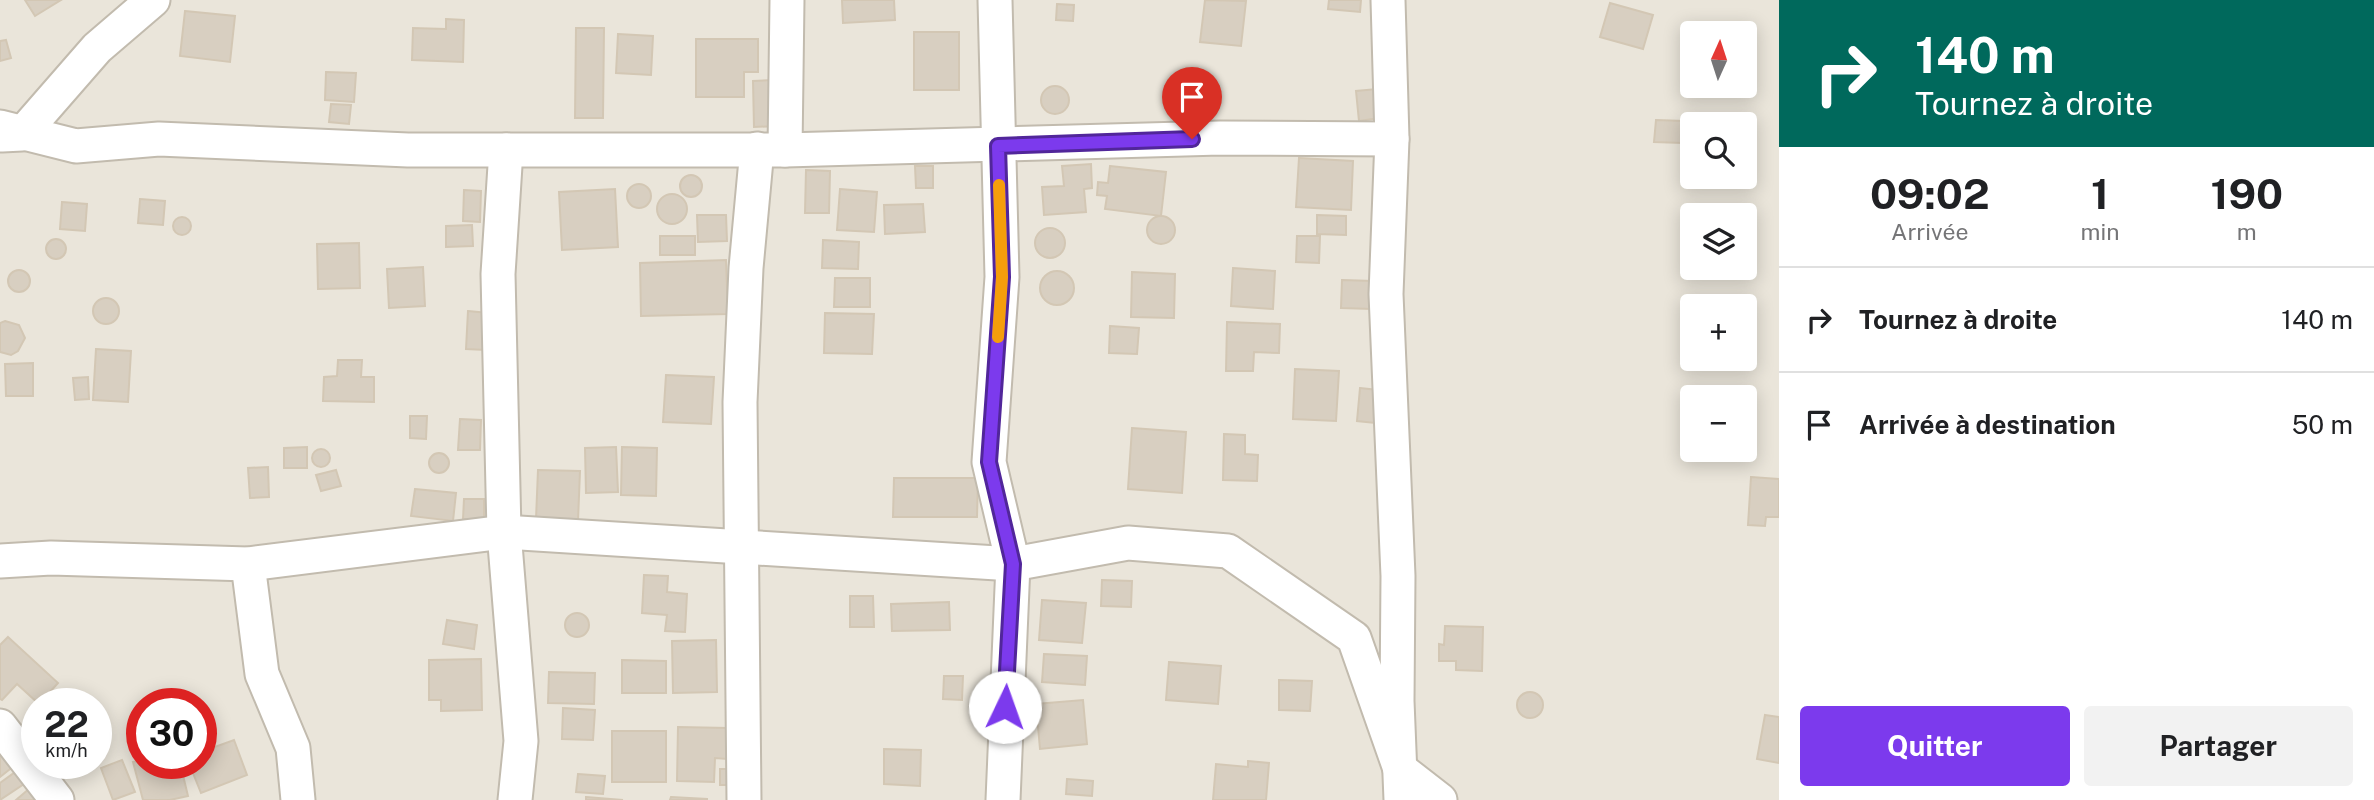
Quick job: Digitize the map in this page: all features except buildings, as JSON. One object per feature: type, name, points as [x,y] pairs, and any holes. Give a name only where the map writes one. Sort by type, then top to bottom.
[{"type":"street","points":[[7,132],[153,0]]},
{"type":"street","points":[[744,800],[740,402],[746,268],[771,149],[787,0]]},
{"type":"street","points":[[995,0],[1002,277],[989,462],[1013,564],[1003,800]]},
{"type":"street","points":[[1388,0],[1392,139],[1386,293],[1398,576],[1401,785]]},
{"type":"street","points":[[7,132],[76,146],[159,139],[408,150],[771,149],[998,146],[1220,138],[1392,139]]},
{"type":"street","points":[[506,150],[498,274],[504,532],[521,741],[515,800]]},
{"type":"street","points":[[0,561],[51,558],[248,564],[504,532],[1013,564],[1128,543],[1228,551],[1354,638],[1401,785]]},
{"type":"street","points":[[248,564],[262,674],[293,748],[298,800]]},
{"type":"street","points":[[0,726],[57,800]]},
{"type":"street","points":[[1401,785],[1440,800]]},
{"type":"shaded area","points":[[0,0],[1779,0],[1779,800],[0,800]]},
{"type":"slow traffic","points":[[998,337],[1002,277],[999,185]]},
{"type":"route","points":[[1005,707],[1013,564],[989,462],[1002,277],[998,146],[1192,139]]}]
